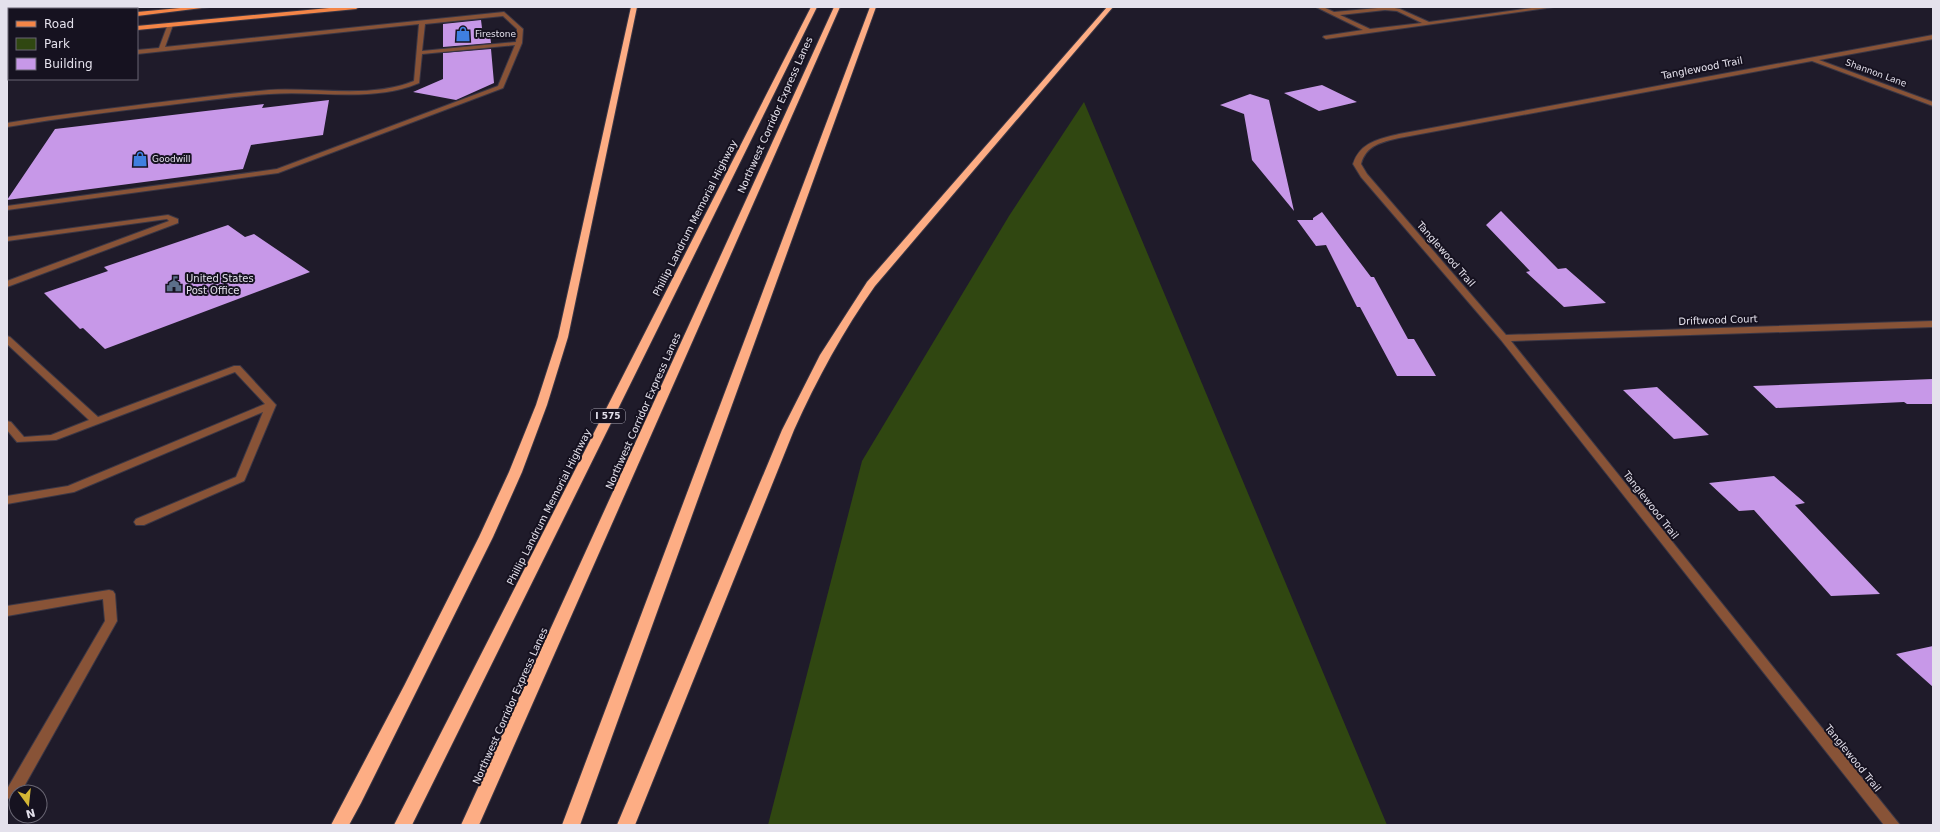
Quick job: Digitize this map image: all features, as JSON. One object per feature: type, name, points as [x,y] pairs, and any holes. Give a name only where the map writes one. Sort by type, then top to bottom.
[{"type":"highway","name":"Phillip Landrum Memorial Highway","points":[[403,825],[814,7]]},
{"type":"highway","name":"Northwest Corridor Express Lanes","points":[[470,825],[837,7]]},
{"type":"highway","points":[[571,825],[873,7]]},
{"type":"highway","points":[[626,825],[788,430],[828,347],[850,311],[871,284],[1110,7]]},
{"type":"highway","points":[[340,825],[404,702],[489,532],[536,423],[551,380],[563,336],[631,8]]},
{"type":"main road","points":[[138,14],[183,8],[207,7]]},
{"type":"main road","points":[[138,28],[356,7]]},
{"type":"street","points":[[1319,7],[1369,31]]},
{"type":"street","points":[[1326,37],[1551,7]]},
{"type":"street","points":[[1334,14],[1386,8],[1398,10],[1428,23]]},
{"type":"street","points":[[7,208],[278,171],[500,87],[519,43],[520,29],[504,14],[138,52]]},
{"type":"street","points":[[7,126],[50,118],[201,99],[285,91],[372,91],[411,86],[417,82],[422,22]]},
{"type":"street","points":[[161,50],[170,25]]},
{"type":"street","name":"Tanglewood Trail","points":[[1893,825],[1504,338],[1364,175],[1357,164],[1359,155],[1366,147],[1381,141],[1405,135],[1933,37]]},
{"type":"street","points":[[419,53],[519,43]]},
{"type":"street","name":"Shannon Lane","points":[[1812,59],[1933,104]]},
{"type":"street","points":[[7,239],[168,217],[175,221],[7,284]]},
{"type":"street","name":"Driftwood Court","points":[[1504,338],[1933,324]]},
{"type":"street","points":[[7,340],[96,421]]},
{"type":"street","points":[[7,424],[21,440],[52,438],[236,368],[271,405]]},
{"type":"street","points":[[7,500],[70,489],[271,405]]},
{"type":"street","points":[[140,522],[240,479],[271,405]]},
{"type":"street","points":[[7,611],[109,594],[112,620],[18,784]]},
{"type":"green space","points":[[1084,102],[1387,825],[768,825],[862,461],[1009,216]]},
{"type":"building","name":"Firestone","points":[[481,20],[483,36],[490,35],[491,43],[443,47],[443,24]]},
{"type":"building","points":[[491,49],[494,83],[456,100],[413,92],[443,79],[443,53]]},
{"type":"building","points":[[1322,85],[1357,102],[1319,111],[1284,93]]},
{"type":"building","points":[[1250,94],[1269,100],[1294,211],[1252,160],[1244,114],[1220,105]]},
{"type":"building","name":"Goodwill","points":[[329,100],[323,135],[251,145],[243,169],[7,200],[55,129],[264,104],[262,108]]},
{"type":"building","points":[[1501,211],[1558,269],[1566,268],[1606,303],[1564,307],[1526,272],[1530,271],[1486,225]]},
{"type":"building","points":[[1322,212],[1371,277],[1374,277],[1408,339],[1414,339],[1436,376],[1397,376],[1360,307],[1357,307],[1326,245],[1316,246],[1297,220],[1313,220],[1313,218]]},
{"type":"building","name":"United States Post Office","points":[[228,225],[245,237],[254,234],[310,272],[105,349],[83,328],[80,329],[44,293],[108,271],[104,267]]},
{"type":"building","points":[[1933,379],[1933,404],[1907,404],[1904,402],[1776,408],[1753,386]]},
{"type":"building","points":[[1657,387],[1709,435],[1674,439],[1623,390]]},
{"type":"building","points":[[1774,476],[1805,503],[1795,505],[1880,594],[1831,596],[1754,510],[1739,511],[1709,483]]},
{"type":"building","points":[[1933,646],[1933,687],[1896,654]]},
{"type":"place","name":"Firestone","points":[[463,34]]},
{"type":"place","name":"Goodwill","points":[[140,159]]},
{"type":"place","name":"United States Post Office","points":[[174,284]]}]
